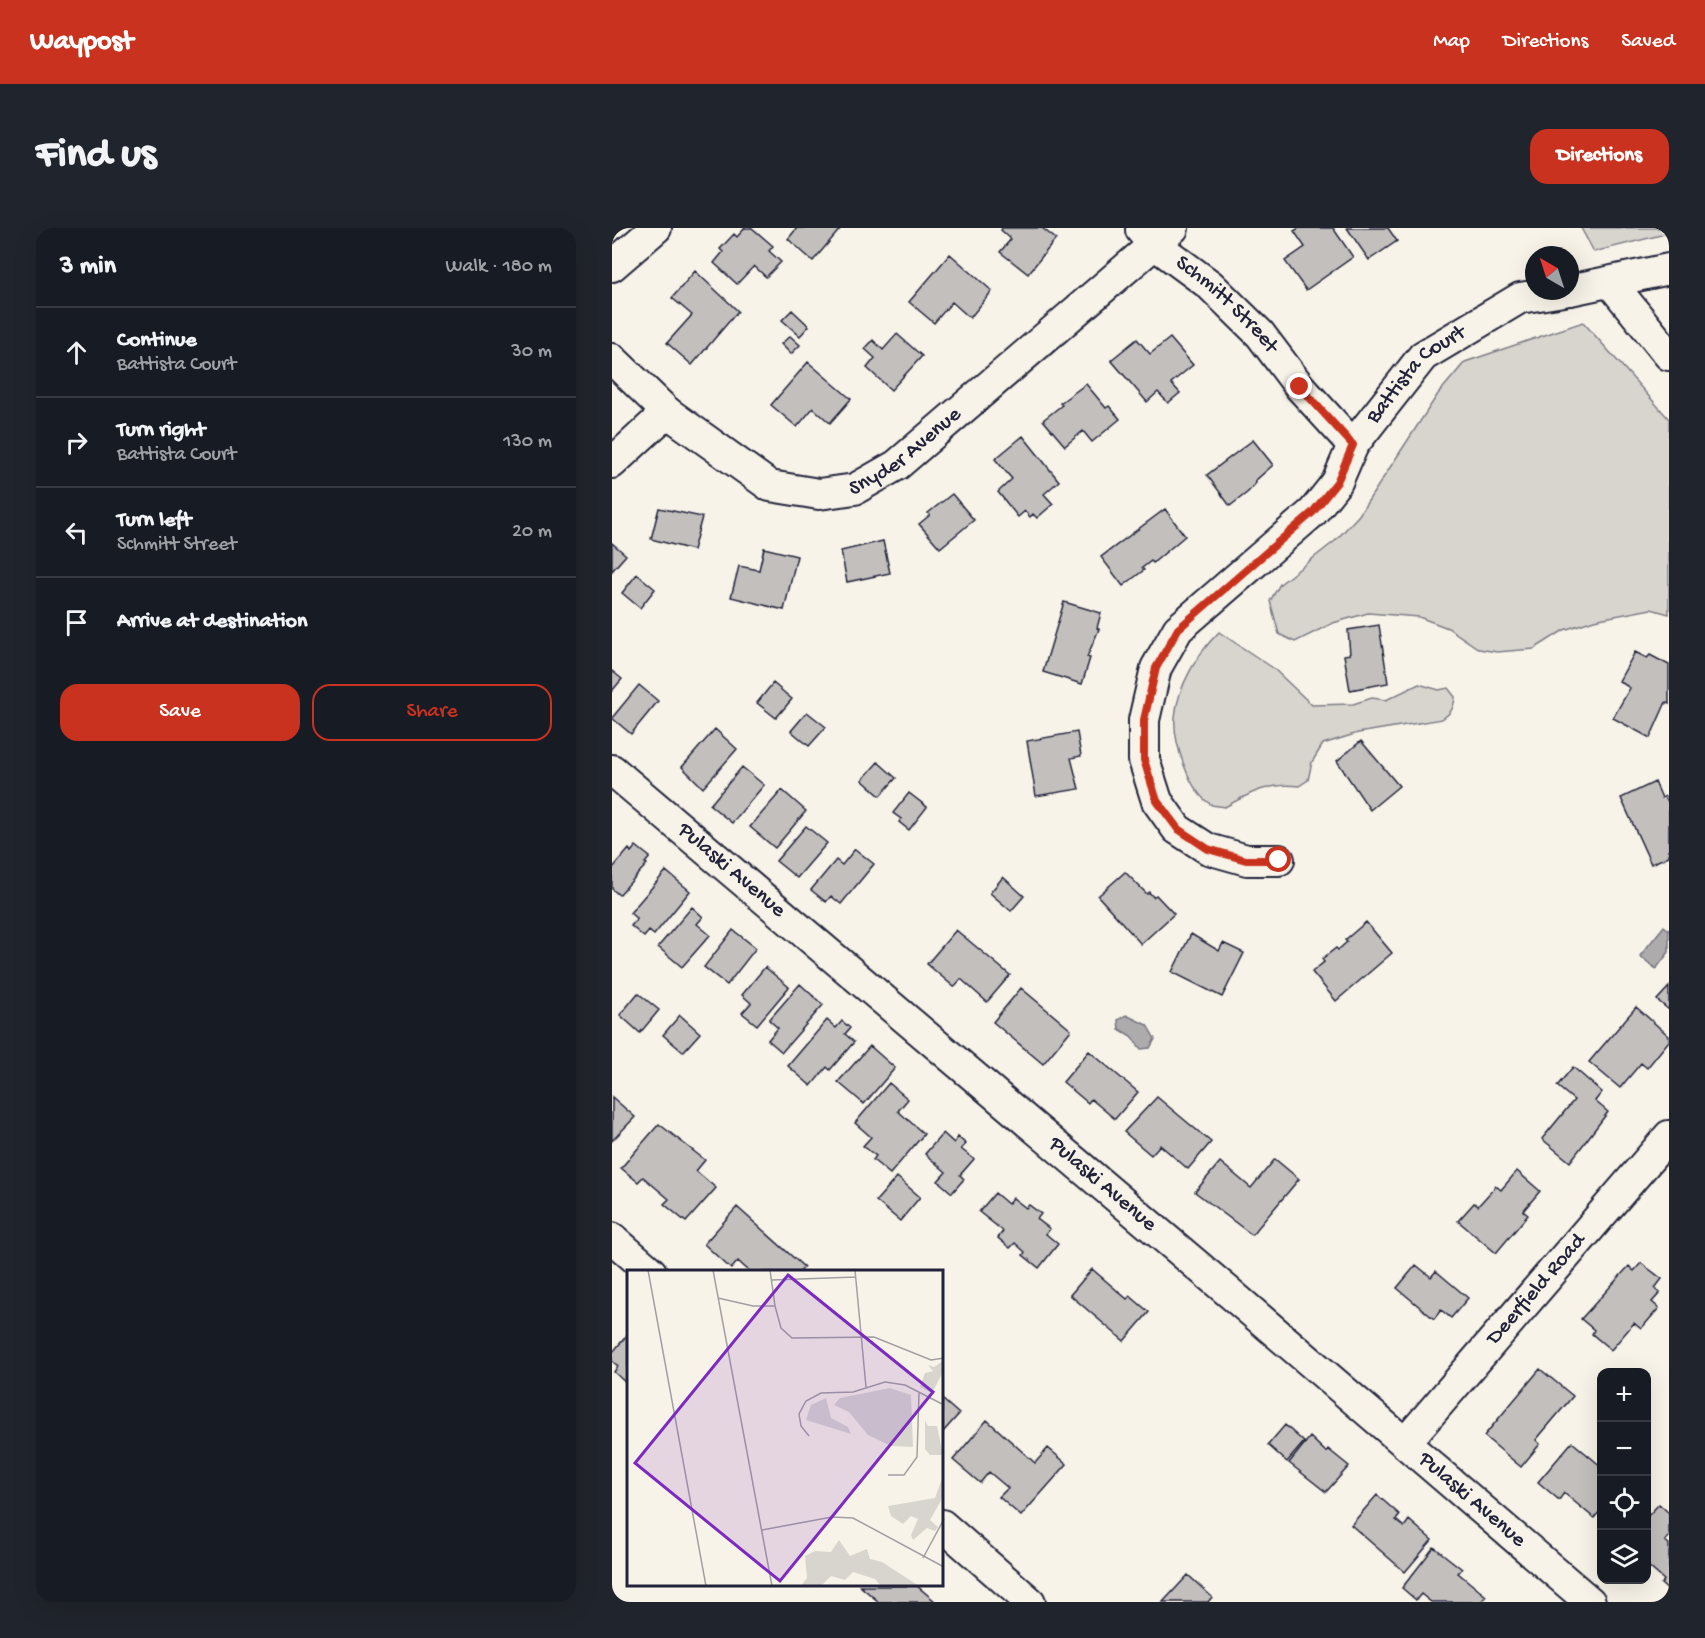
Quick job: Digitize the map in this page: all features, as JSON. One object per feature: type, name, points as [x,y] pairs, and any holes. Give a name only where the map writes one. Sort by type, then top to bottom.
[{"type":"street","points":[[612,266],[656,228]]},
{"type":"street","name":"Snyder Avenue","points":[[612,359],[667,412],[770,486],[819,494],[855,489],[897,465],[1155,233]]},
{"type":"street","name":"Schmitt Street","points":[[1155,233],[1260,334],[1300,387],[1353,445]]},
{"type":"street","points":[[1579,288],[1669,269]]},
{"type":"street","points":[[1611,283],[1669,355]]},
{"type":"street","name":"Battista Court","points":[[1279,860],[1246,860],[1208,849],[1178,829],[1157,801],[1144,760],[1144,720],[1156,668],[1178,629],[1313,512],[1337,482],[1353,445],[1424,356],[1520,298],[1525,297]]},
{"type":"street","points":[[612,463],[667,412]]},
{"type":"street","name":"Pulaski Avenue","points":[[612,770],[1590,1602]]},
{"type":"street","name":"Deerfield Road","points":[[1405,1443],[1669,1136]]},
{"type":"street","points":[[612,1238],[649,1270]]},
{"type":"street","points":[[944,1527],[1030,1602]]},
{"type":"shaded area","points":[[1581,228],[1668,228],[1669,233],[1594,252]]},
{"type":"shaded area","points":[[1583,322],[1669,419],[1669,614],[1651,609],[1594,620],[1564,630],[1534,649],[1497,652],[1479,649],[1448,628],[1419,617],[1368,613],[1333,623],[1295,642],[1279,634],[1270,601],[1280,584],[1335,541],[1359,515],[1438,394],[1465,362]]},
{"type":"shaded area","points":[[1219,632],[1273,668],[1312,705],[1353,704],[1372,698],[1386,700],[1419,684],[1439,690],[1448,688],[1455,697],[1454,704],[1450,712],[1442,719],[1358,733],[1323,744],[1312,762],[1308,780],[1299,786],[1269,787],[1225,807],[1212,805],[1196,790],[1184,766],[1177,739],[1175,717],[1184,682],[1203,650]]},
{"type":"shaded area","points":[[1664,926],[1669,930],[1669,952],[1656,969],[1640,956]]},
{"type":"shaded area","points":[[1126,1015],[1147,1025],[1155,1039],[1150,1048],[1141,1049],[1131,1036],[1119,1029],[1118,1020]]},
{"type":"building","points":[[745,228],[752,228],[773,246],[769,251],[781,262],[766,277],[754,266],[737,284],[714,263],[723,252],[720,249],[734,234],[737,237]]},
{"type":"building","points":[[797,228],[841,228],[813,261],[788,239]]},
{"type":"building","points":[[1002,228],[1042,228],[1056,239],[1028,274],[1000,252],[1011,239],[1001,230]]},
{"type":"building","points":[[1299,228],[1333,228],[1353,257],[1306,290],[1285,261],[1305,247],[1294,231]]},
{"type":"building","points":[[1347,228],[1388,228],[1397,241],[1369,260]]},
{"type":"building","points":[[950,254],[992,291],[970,318],[952,302],[934,323],[909,302]]},
{"type":"building","points":[[695,271],[738,311],[692,365],[667,343],[692,315],[672,298]]},
{"type":"building","points":[[792,310],[809,326],[800,336],[782,320]]},
{"type":"building","points":[[897,334],[922,356],[891,390],[867,368],[875,358],[865,349],[873,340],[883,350]]},
{"type":"building","points":[[790,336],[800,345],[791,354],[781,344]]},
{"type":"building","points":[[1170,338],[1193,365],[1171,383],[1180,393],[1168,403],[1158,392],[1147,402],[1111,360],[1137,339],[1150,354]]},
{"type":"building","points":[[808,362],[851,399],[830,423],[813,408],[797,427],[771,405]]},
{"type":"building","points":[[1086,384],[1106,408],[1109,406],[1120,419],[1092,442],[1083,431],[1065,446],[1043,420],[1062,405],[1060,403]]},
{"type":"building","points":[[1023,436],[1059,481],[1044,494],[1053,504],[1037,518],[1033,514],[1030,517],[1025,511],[1018,517],[998,492],[1012,479],[995,459]]},
{"type":"building","points":[[1253,440],[1273,465],[1255,481],[1256,483],[1248,492],[1230,506],[1207,475]]},
{"type":"building","points":[[952,494],[974,520],[940,548],[919,524],[930,515],[928,513]]},
{"type":"building","points":[[659,508],[702,517],[693,550],[651,539]]},
{"type":"building","points":[[1165,509],[1185,536],[1153,563],[1151,561],[1142,568],[1144,570],[1123,586],[1101,557]]},
{"type":"building","points":[[883,541],[890,573],[847,582],[841,551]]},
{"type":"building","points":[[612,543],[626,555],[612,571]]},
{"type":"building","points":[[764,548],[797,556],[784,610],[731,597],[739,566],[759,570]]},
{"type":"building","points":[[637,574],[655,589],[640,608],[622,593]]},
{"type":"building","points":[[1064,602],[1101,613],[1097,628],[1099,629],[1087,657],[1090,658],[1082,684],[1043,672]]},
{"type":"building","points":[[1379,625],[1388,683],[1350,690],[1344,655],[1350,654],[1348,630]]},
{"type":"building","points":[[1635,652],[1647,658],[1650,655],[1669,665],[1669,704],[1666,702],[1650,738],[1613,718],[1630,688],[1619,681]]},
{"type":"building","points":[[612,671],[622,679],[612,691]]},
{"type":"building","points":[[773,683],[792,699],[776,718],[757,703]]},
{"type":"building","points":[[639,685],[658,701],[631,734],[612,718]]},
{"type":"building","points":[[807,712],[826,727],[809,746],[791,731]]},
{"type":"building","points":[[715,729],[737,749],[703,788],[682,767]]},
{"type":"building","points":[[1077,732],[1081,756],[1071,758],[1079,789],[1036,796],[1027,741]]},
{"type":"building","points":[[1361,741],[1399,786],[1370,810],[1337,761]]},
{"type":"building","points":[[878,762],[896,778],[880,796],[862,780]]},
{"type":"building","points":[[742,767],[764,785],[732,823],[710,805]]},
{"type":"building","points":[[1655,782],[1662,798],[1665,796],[1669,804],[1669,856],[1651,864],[1621,798]]},
{"type":"building","points":[[782,790],[806,811],[775,848],[750,827]]},
{"type":"building","points":[[909,793],[927,807],[909,830],[893,813]]},
{"type":"building","points":[[806,826],[827,843],[797,878],[776,861]]},
{"type":"building","points":[[636,846],[650,857],[645,863],[647,864],[619,895],[612,889],[612,869],[629,849],[631,852]]},
{"type":"building","points":[[855,849],[874,864],[841,904],[831,896],[826,902],[811,890],[836,860],[842,865]]},
{"type":"building","points":[[666,871],[690,891],[654,935],[649,931],[644,937],[631,926],[637,919],[630,913]]},
{"type":"building","points":[[1125,872],[1147,894],[1149,892],[1153,897],[1156,895],[1174,914],[1141,944],[1098,896]]},
{"type":"building","points":[[1003,877],[1024,896],[1011,911],[990,893]]},
{"type":"building","points":[[692,907],[703,917],[697,924],[710,935],[682,967],[658,947]]},
{"type":"building","points":[[1366,922],[1392,953],[1336,1001],[1312,972],[1324,962],[1322,959],[1336,948],[1338,950],[1347,942],[1345,940]]},
{"type":"building","points":[[733,930],[756,948],[727,985],[704,967]]},
{"type":"building","points":[[956,930],[1010,975],[987,1002],[961,979],[954,987],[927,964]]},
{"type":"building","points":[[1191,934],[1219,951],[1223,943],[1244,953],[1222,997],[1172,972]]},
{"type":"building","points":[[765,967],[789,987],[757,1025],[742,1013],[751,1003],[742,995]]},
{"type":"building","points":[[800,984],[823,1005],[782,1052],[768,1040],[778,1028],[769,1020]]},
{"type":"building","points":[[1669,987],[1669,1010],[1657,1000]]},
{"type":"building","points":[[1021,988],[1071,1030],[1043,1064],[993,1022]]},
{"type":"building","points":[[638,993],[659,1010],[640,1033],[620,1015]]},
{"type":"building","points":[[1636,1007],[1669,1036],[1669,1041],[1647,1068],[1641,1063],[1620,1088],[1589,1062]]},
{"type":"building","points":[[680,1015],[700,1033],[683,1052],[663,1035]]},
{"type":"building","points":[[827,1020],[836,1028],[842,1021],[850,1028],[845,1034],[854,1042],[830,1070],[827,1067],[811,1086],[788,1066]]},
{"type":"building","points":[[870,1046],[895,1068],[864,1104],[838,1082]]},
{"type":"building","points":[[1089,1051],[1138,1092],[1115,1119],[1091,1099],[1088,1103],[1063,1082]]},
{"type":"building","points":[[1573,1067],[1602,1092],[1595,1101],[1608,1112],[1570,1162],[1542,1139],[1574,1100],[1557,1086]]},
{"type":"building","points":[[889,1083],[908,1099],[898,1111],[924,1134],[890,1174],[873,1160],[876,1156],[863,1146],[871,1137],[855,1123]]},
{"type":"building","points":[[612,1097],[635,1117],[612,1141]]},
{"type":"building","points":[[1157,1097],[1211,1142],[1188,1169],[1160,1145],[1151,1155],[1124,1132]]},
{"type":"building","points":[[659,1124],[705,1160],[696,1171],[716,1188],[686,1222],[664,1204],[669,1199],[643,1177],[638,1182],[621,1168]]},
{"type":"building","points":[[943,1133],[954,1143],[958,1137],[966,1144],[961,1149],[974,1159],[960,1175],[964,1179],[952,1193],[938,1181],[946,1172],[925,1154]]},
{"type":"building","points":[[1275,1159],[1299,1179],[1252,1235],[1195,1192],[1220,1162],[1251,1188]]},
{"type":"building","points":[[1517,1171],[1540,1191],[1523,1211],[1528,1215],[1496,1253],[1458,1221],[1474,1203],[1478,1206],[1496,1186],[1501,1190]]},
{"type":"building","points":[[897,1177],[920,1197],[900,1221],[876,1201]]},
{"type":"building","points":[[995,1193],[1008,1204],[1013,1198],[1026,1208],[1029,1205],[1041,1214],[1037,1219],[1050,1229],[1046,1234],[1058,1244],[1039,1268],[1023,1255],[1025,1252],[1015,1243],[1010,1248],[998,1238],[1003,1231],[979,1212]]},
{"type":"building","points":[[737,1207],[804,1267],[802,1270],[748,1270],[738,1261],[731,1269],[704,1244]]},
{"type":"building","points":[[1641,1263],[1662,1279],[1655,1288],[1660,1293],[1652,1302],[1659,1308],[1641,1329],[1634,1323],[1611,1350],[1592,1334],[1594,1330],[1581,1319],[1629,1266],[1634,1271]]},
{"type":"building","points":[[1416,1265],[1431,1277],[1436,1271],[1468,1298],[1451,1318],[1441,1310],[1434,1319],[1397,1288]]},
{"type":"building","points":[[1092,1269],[1127,1299],[1130,1296],[1149,1312],[1124,1341],[1070,1295]]},
{"type":"building","points":[[627,1335],[627,1384],[614,1372],[618,1366],[612,1361],[612,1353]]},
{"type":"building","points":[[1540,1369],[1573,1396],[1536,1440],[1540,1444],[1521,1467],[1484,1436]]},
{"type":"building","points":[[944,1401],[959,1414],[944,1431]]},
{"type":"building","points":[[987,1420],[1035,1463],[1048,1448],[1067,1464],[1021,1516],[999,1497],[1008,1488],[989,1472],[980,1483],[953,1460]]},
{"type":"building","points":[[1285,1425],[1304,1442],[1287,1462],[1268,1445]]},
{"type":"building","points":[[1310,1437],[1326,1452],[1328,1449],[1349,1466],[1326,1492],[1289,1463]]},
{"type":"building","points":[[1572,1442],[1597,1463],[1597,1515],[1594,1518],[1564,1493],[1559,1500],[1538,1482]]},
{"type":"building","points":[[1377,1495],[1400,1515],[1396,1520],[1404,1527],[1409,1520],[1432,1540],[1405,1572],[1351,1525]]},
{"type":"building","points":[[1659,1504],[1669,1513],[1669,1537],[1665,1541],[1669,1544],[1669,1591],[1661,1584],[1664,1580],[1651,1569],[1651,1513]]},
{"type":"building","points":[[1434,1547],[1462,1569],[1458,1573],[1486,1596],[1481,1602],[1431,1602],[1421,1594],[1416,1600],[1402,1588]]},
{"type":"building","points":[[1188,1575],[1212,1597],[1208,1602],[1163,1602]]},
{"type":"building","points":[[861,1587],[918,1587],[936,1602],[879,1602]]},
{"type":"route","points":[[1279,860],[1246,860],[1208,849],[1178,829],[1157,801],[1144,760],[1144,720],[1156,668],[1178,629],[1313,512],[1337,482],[1353,445],[1300,387]]}]
